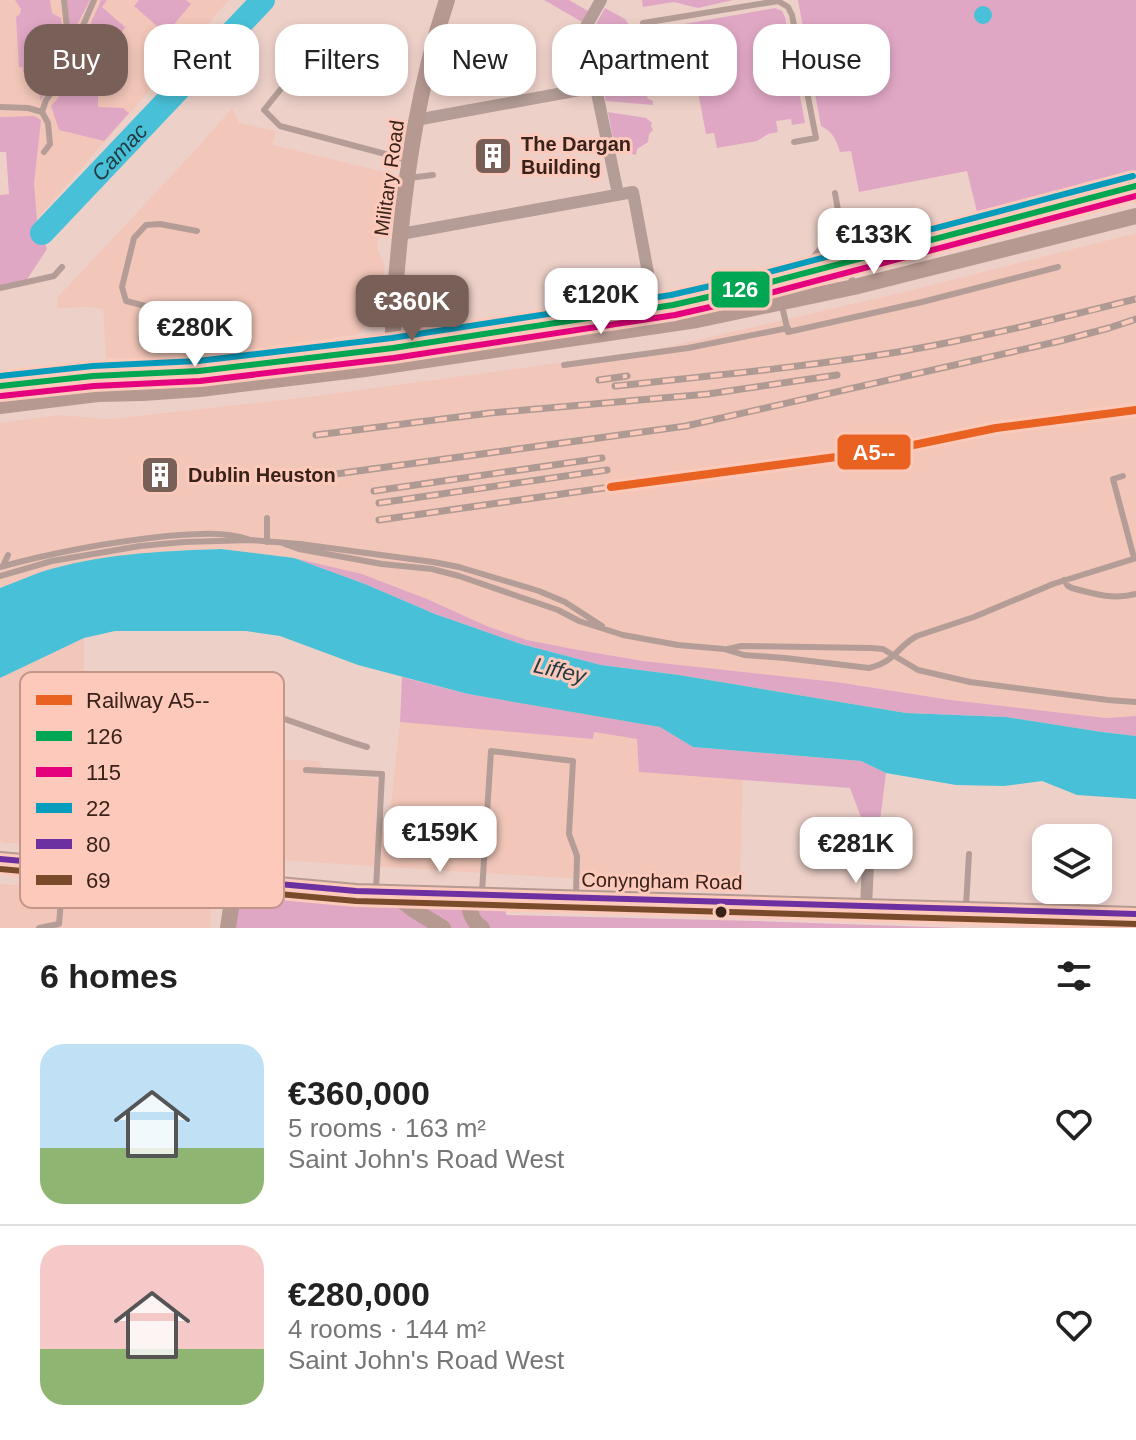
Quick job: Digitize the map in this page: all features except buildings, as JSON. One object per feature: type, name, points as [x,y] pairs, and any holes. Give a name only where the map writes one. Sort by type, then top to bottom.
[{"type":"main road","name":"Military Road","points":[[394,357],[392,325],[416,120],[447,0]]},
{"type":"main road","points":[[0,406],[98,394],[200,389],[394,357],[673,305],[1136,186]]},
{"type":"main road","points":[[0,386],[78,377],[394,357],[684,323],[854,287],[1136,216]]},
{"type":"main road","name":"Conyngham Road","points":[[0,859],[20,861]]},
{"type":"main road","name":"Conyngham Road","points":[[284,885],[384,892],[575,899],[1136,914]]},
{"type":"main road","points":[[384,892],[443,928]]},
{"type":"main road","points":[[475,895],[470,915],[482,928]]},
{"type":"main road","points":[[228,928],[231,908]]},
{"type":"street","points":[[587,24],[601,0]]},
{"type":"street","points":[[416,120],[552,95]]},
{"type":"street","points":[[598,96],[618,194]]},
{"type":"street","points":[[401,234],[633,192],[648,273]]},
{"type":"street","points":[[866,906],[868,865]]},
{"type":"lane","points":[[64,0],[67,24]]},
{"type":"lane","points":[[85,24],[94,0]]},
{"type":"lane","points":[[643,23],[736,8],[747,3],[778,1],[790,4],[816,138],[794,142]]},
{"type":"lane","points":[[42,112],[49,96]]},
{"type":"lane","points":[[275,96],[264,110],[280,126],[410,161]]},
{"type":"lane","points":[[0,107],[42,112],[48,123],[50,144],[44,152]]},
{"type":"lane","points":[[408,178],[433,175]]},
{"type":"lane","points":[[835,193],[854,287]]},
{"type":"lane","points":[[798,275],[821,248],[839,215]]},
{"type":"lane","points":[[878,224],[908,217],[914,245]]},
{"type":"lane","points":[[197,231],[160,224],[146,225],[134,238],[122,287],[126,301],[185,316],[195,327],[199,371]]},
{"type":"lane","points":[[0,288],[54,276],[62,267]]},
{"type":"lane","points":[[781,304],[788,332],[1058,267]]},
{"type":"lane","points":[[141,338],[148,306]]},
{"type":"lane","points":[[564,365],[688,348],[788,328]]},
{"type":"lane","points":[[0,576],[52,561],[140,546],[251,540],[282,543],[459,567],[565,602],[608,631],[678,645],[724,649],[744,655],[869,668],[882,665],[914,637],[974,617],[1064,580],[1135,558],[1113,479],[1123,476]]},
{"type":"lane","points":[[267,518],[267,542]]},
{"type":"lane","points":[[1,567],[64,551],[139,539],[232,534],[251,540]]},
{"type":"lane","points":[[1,567],[8,555]]},
{"type":"lane","points":[[1064,580],[1072,588],[1104,596],[1121,598],[1136,594]]},
{"type":"lane","points":[[724,649],[741,646],[883,649],[918,670],[970,682],[1136,702]]},
{"type":"lane","points":[[284,719],[367,747]]},
{"type":"lane","points":[[475,895],[491,751],[573,761],[569,834],[577,856],[575,899]]},
{"type":"lane","points":[[306,770],[382,774],[384,892]]},
{"type":"lane","points":[[353,783],[354,771]]},
{"type":"lane","points":[[966,908],[969,854]]},
{"type":"lane","points":[[1077,904],[1077,912]]},
{"type":"lane","points":[[39,928],[59,924],[60,908]]},
{"type":"shaded area","points":[[0,0],[229,0],[208,24],[144,24],[145,96],[37,219],[34,184],[41,120],[34,116],[0,117]]},
{"type":"shaded area","points":[[15,0],[50,0],[52,13],[61,18],[62,24],[24,24],[24,72],[23,67],[19,67],[16,17],[21,9]]},
{"type":"shaded area","points":[[67,0],[90,0],[78,24],[69,24]]},
{"type":"shaded area","points":[[101,0],[107,0],[102,7],[122,24],[90,24]]},
{"type":"shaded area","points":[[139,0],[186,0],[191,4],[174,24],[155,24],[134,6]]},
{"type":"shaded area","points":[[544,0],[569,0],[588,11],[582,22]]},
{"type":"shaded area","points":[[642,0],[733,0],[698,8],[674,2],[643,7]]},
{"type":"shaded area","points":[[798,0],[1136,0],[1136,173],[977,212],[967,171],[859,192],[851,151],[840,152],[834,136],[821,126],[816,96],[890,96],[890,24],[802,24]]},
{"type":"shaded area","points":[[605,8],[628,24],[596,24]]},
{"type":"shaded area","points":[[775,8],[782,11],[786,24],[753,24],[753,96],[800,96],[805,123],[792,125],[791,119],[776,121],[778,132],[757,141],[717,148],[714,133],[706,134],[699,96],[737,96],[737,24],[684,24]]},
{"type":"shaded area","points":[[98,96],[98,107],[123,108],[129,113],[104,141],[59,130],[51,106],[58,98]]},
{"type":"shaded area","points":[[605,96],[648,96],[653,105],[606,101]]},
{"type":"shaded area","points":[[232,108],[239,123],[276,131],[273,145],[393,174],[388,228],[379,236],[377,248],[385,265],[378,300],[369,318],[361,333],[355,335],[232,352],[205,345],[204,340],[191,340],[185,358],[106,358],[103,309],[57,308],[57,298]]},
{"type":"shaded area","points":[[608,112],[646,118],[652,123],[653,130],[648,142],[637,149],[636,155],[615,149]]},
{"type":"shaded area","points":[[34,116],[41,120],[34,184],[37,219],[47,249],[26,281],[0,286],[0,195],[9,194],[6,152],[0,152],[0,117]]},
{"type":"shaded area","points":[[1136,233],[1136,716],[1106,718],[951,700],[836,682],[643,661],[573,649],[527,640],[489,627],[362,574],[294,558],[221,549],[167,551],[96,560],[43,572],[0,588],[0,423],[59,415],[110,419],[308,397],[654,350],[904,292]]},
{"type":"shaded area","points":[[294,558],[362,574],[527,640],[643,661],[836,682],[951,700],[1106,718],[1136,716],[1136,736],[1006,717],[906,713],[601,665],[521,644],[435,614]]},
{"type":"shaded area","points":[[84,638],[84,672],[20,672],[20,844],[0,841],[0,678]]},
{"type":"shaded area","points":[[402,677],[468,694],[661,727],[693,747],[861,761],[886,773],[873,849],[850,788],[639,772],[637,739],[594,732],[593,739],[400,722]]},
{"type":"shaded area","points":[[400,722],[592,738],[593,732],[638,739],[639,770],[743,779],[740,881],[563,878],[284,860],[284,759],[318,761],[327,774],[375,778],[379,783],[375,831],[388,831]]},
{"type":"shaded area","points":[[0,884],[20,885],[20,908],[211,908],[210,928],[0,928]]},
{"type":"shaded area","points":[[284,884],[505,897],[506,915],[959,928],[228,928],[231,908],[284,908]]},
{"type":"water","points":[[983,6],[992,15],[983,24],[974,15]]},
{"type":"water","name":"Liffey","points":[[221,549],[294,558],[435,614],[521,644],[601,665],[906,713],[1006,717],[1136,736],[1136,799],[1077,795],[1042,781],[1004,786],[956,785],[886,773],[861,761],[693,747],[660,727],[468,694],[358,665],[280,636],[246,631],[115,631],[84,638],[0,678],[0,588],[41,572],[85,561],[153,552]]},
{"type":"waterway","name":"Camac","points":[[42,233],[263,0]]},
{"type":"railway","points":[[615,386],[898,352],[1018,328],[1136,299]]},
{"type":"railway","points":[[321,476],[686,426],[1060,341],[1136,319]]},
{"type":"railway","points":[[316,435],[490,413],[708,394],[837,375]]},
{"type":"railway","points":[[599,380],[627,376]]},
{"type":"railway","points":[[374,491],[602,458]]},
{"type":"railway","points":[[379,503],[607,470]]},
{"type":"railway","points":[[379,520],[611,487]]},
{"type":"rail line","name":"A5--","points":[[611,487],[889,450],[996,428],[1136,410]]},
{"type":"transit line","name":"22","points":[[0,376],[93,366],[198,361],[392,338],[671,295],[1133,176]]},
{"type":"transit line","name":"126","points":[[0,386],[93,376],[199,371],[393,348],[673,305],[1136,186]]},
{"type":"transit line","name":"115","points":[[1,396],[94,386],[200,381],[394,358],[675,315],[759,296],[1136,196]]},
{"type":"transit line","name":"80","points":[[0,859],[20,861]]},
{"type":"transit line","name":"69","points":[[0,869],[20,871]]},
{"type":"transit line","name":"80","points":[[284,885],[356,891],[1136,914]]},
{"type":"transit line","name":"69","points":[[284,895],[356,901],[1136,924]]},
{"type":"place","name":"The Dargan Building","points":[[493,156]]},
{"type":"place","name":"Dublin Heuston","points":[[160,475]]}]
